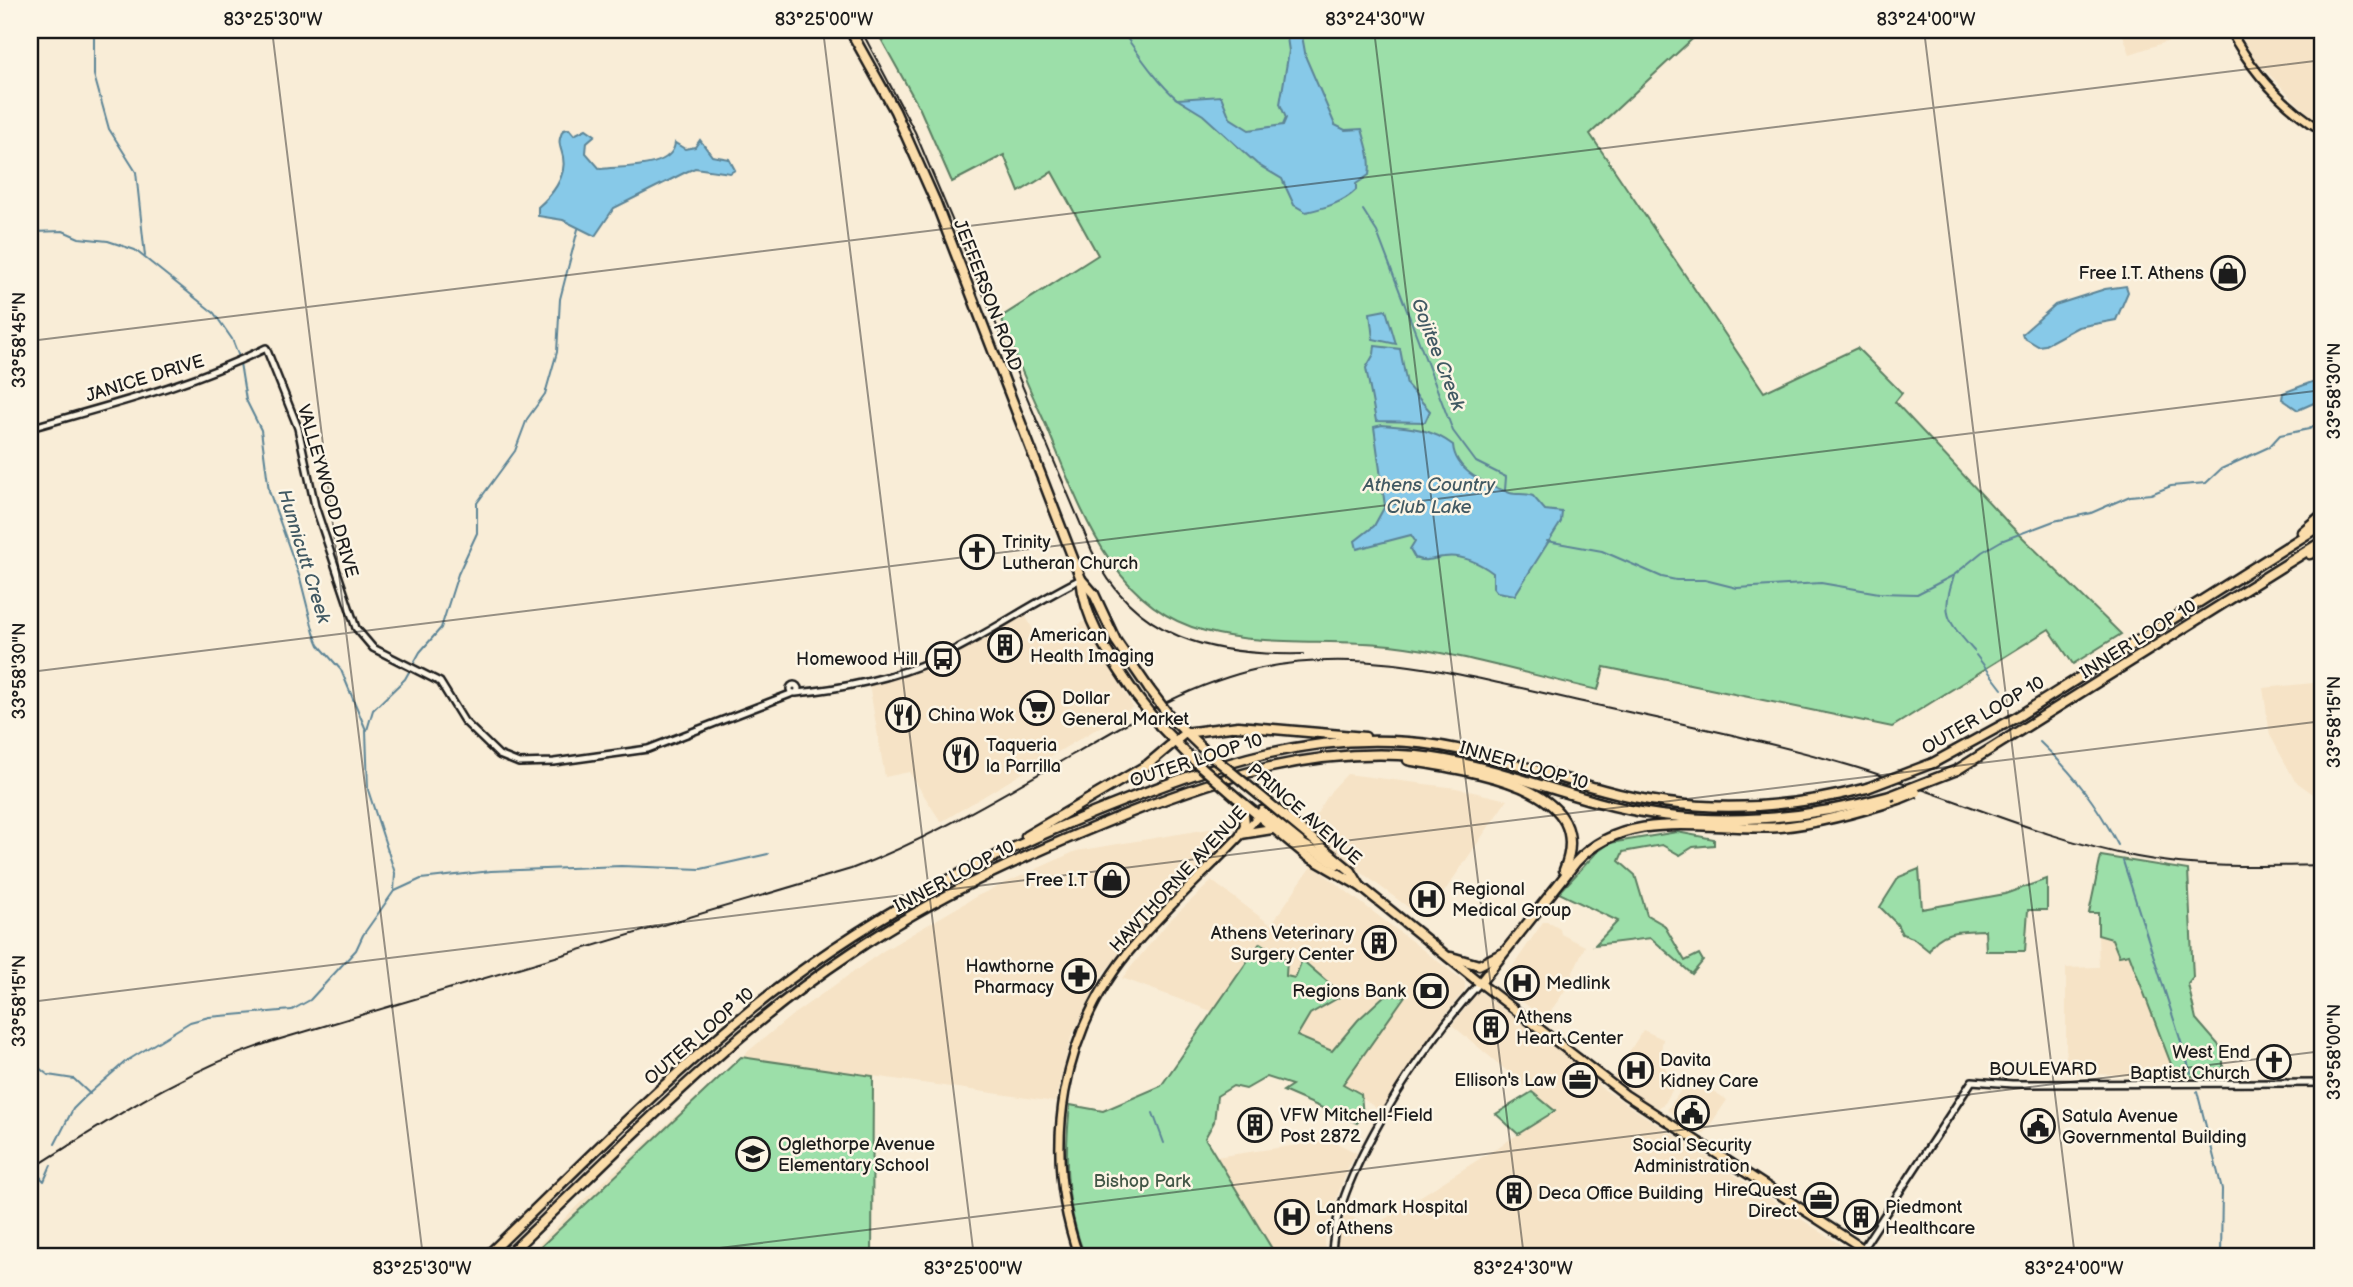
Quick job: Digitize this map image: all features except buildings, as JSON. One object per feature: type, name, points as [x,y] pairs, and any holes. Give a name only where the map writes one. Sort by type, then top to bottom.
[{"type":"highway","name":"JEFFERSON ROAD","points":[[850,30],[895,111],[936,203],[1081,579],[1085,603],[1103,647],[1160,726],[1208,773]]},
{"type":"highway","points":[[2263,562],[2323,514]]},
{"type":"highway","name":"OUTER LOOP 10","points":[[486,1257],[688,1065],[746,1014],[867,926],[993,855],[1085,816],[1228,762],[1272,750],[1328,743],[1396,741],[1476,752],[1614,793],[1675,804],[1764,806],[1815,800],[1867,788],[1933,763],[2017,717],[2323,524]]},
{"type":"highway","name":"INNER LOOP 10","points":[[506,1257],[746,1031],[821,974],[901,921],[1014,861],[1204,784],[1282,762],[1357,754],[1419,756],[1469,764],[1624,809],[1690,819],[1743,821],[1788,817],[1890,796],[1957,770],[2323,541]]},
{"type":"highway","points":[[2291,561],[2323,549]]},
{"type":"highway","name":"JEFFERSON ROAD","points":[[1081,579],[1094,594],[1116,641],[1171,718],[1227,769]]},
{"type":"highway","points":[[993,855],[1141,769],[1185,733],[1226,726],[1261,726],[1396,741]]},
{"type":"highway","points":[[1357,754],[1464,771],[1544,797],[1562,814],[1571,838],[1569,855],[1558,882]]},
{"type":"highway","name":"PRINCE AVENUE","points":[[1227,769],[1346,867],[1360,886]]},
{"type":"highway","points":[[1480,983],[1558,882],[1592,846],[1632,828],[1783,826],[1836,818],[1899,799],[1957,770]]},
{"type":"highway","name":"PRINCE AVENUE","points":[[1208,773],[1260,814],[1272,829],[1323,867],[1360,886],[1480,983]]},
{"type":"highway","points":[[1239,800],[1245,825],[1241,834]]},
{"type":"highway","points":[[1260,814],[1310,849],[1346,867]]},
{"type":"highway","points":[[1241,834],[1272,829]]},
{"type":"highway","points":[[1447,956],[1479,965],[1506,950]]},
{"type":"main road","points":[[2230,30],[2265,83],[2299,114],[2323,131]]},
{"type":"main road","name":"HAWTHORNE AVENUE","points":[[1079,1257],[1065,1206],[1059,1168],[1063,1092],[1076,1047],[1093,1005],[1136,943],[1269,803]]},
{"type":"main road","name":"PRINCE AVENUE","points":[[1480,983],[1626,1095],[1876,1257]]},
{"type":"street","name":"VALLEYWOOD DRIVE","points":[[266,348],[300,435],[312,495],[356,628],[373,648],[438,680],[464,721],[507,759],[528,763],[648,749],[794,690],[814,690],[914,669],[961,647],[1038,600],[1081,579]]},
{"type":"street","name":"JANICE DRIVE","points":[[30,428],[169,387],[227,367],[266,348]]},
{"type":"street","points":[[1332,1257],[1332,1241],[1342,1198],[1363,1154],[1444,1022],[1480,983]]},
{"type":"street","name":"BOULEVARD","points":[[1863,1248],[1972,1081],[2012,1084],[2323,1083]]},
{"type":"shaded area","points":[[2121,30],[2202,30],[2130,54]]},
{"type":"shaded area","points":[[2239,30],[2323,30],[2323,126],[2252,57]]},
{"type":"shaded area","points":[[1024,613],[1042,646],[1085,621],[1133,707],[941,822],[909,772],[885,777],[869,684],[943,660]]},
{"type":"shaded area","points":[[2323,682],[2323,801],[2295,781],[2270,735],[2263,688]]},
{"type":"shaded area","points":[[1347,774],[1456,788],[1507,800],[1425,920],[1306,831],[1331,791]]},
{"type":"shaded area","points":[[1227,826],[1233,836],[1103,973],[1071,1038],[1055,1102],[873,1076],[872,1257],[526,1257],[582,1201],[741,1057],[795,1013],[883,951],[977,896],[1076,851]]},
{"type":"shaded area","points":[[1312,865],[1465,982],[1465,990],[1448,1011],[1383,1113],[1338,1081],[1230,991],[1211,1011],[1122,978],[1169,921],[1212,881],[1271,925]]},
{"type":"shaded area","points":[[1543,922],[1548,922],[1560,929],[1561,934],[1585,946],[1564,992],[1545,1019],[1500,985]]},
{"type":"shaded area","points":[[2098,935],[2112,939],[2128,954],[2176,1077],[2066,1073],[2066,968],[2099,967]]},
{"type":"shaded area","points":[[1479,991],[1599,1081],[1599,1086],[1859,1257],[1337,1257],[1338,1235],[1345,1211],[1369,1229],[1555,1111],[1452,1025]]},
{"type":"shaded area","points":[[1643,1030],[1663,1039],[1660,1058],[1675,1085],[1665,1103],[1657,1109],[1612,1079]]},
{"type":"shaded area","points":[[1708,1082],[1712,1090],[1727,1100],[1704,1134],[1667,1110],[1682,1089]]},
{"type":"shaded area","name":"Landmark Hospital of Athens","points":[[1331,1140],[1357,1153],[1338,1194],[1325,1240],[1326,1252],[1316,1257],[1277,1257],[1216,1157]]},
{"type":"green space","points":[[876,30],[1702,30],[1590,134],[1764,392],[1857,348],[1902,393],[1895,402],[2012,527],[2121,634],[2073,664],[2049,629],[1892,727],[1604,667],[1598,690],[1416,649],[1367,643],[1251,639],[1205,631],[1173,619],[1145,600],[1122,577],[1103,549],[1086,519],[1001,317],[1098,255],[1052,172],[1019,192],[1004,155],[952,182],[920,109]]},
{"type":"green space","points":[[1677,832],[1714,839],[1714,845],[1693,847],[1680,855],[1662,845],[1623,852],[1619,861],[1635,875],[1647,915],[1664,925],[1685,961],[1699,954],[1703,961],[1692,974],[1651,938],[1595,945],[1618,921],[1559,893],[1596,853],[1610,843]]},
{"type":"green space","points":[[2101,856],[2188,870],[2193,978],[2188,984],[2196,1019],[2223,1050],[2223,1075],[2176,1077],[2129,954],[2119,956],[2112,939],[2098,935],[2098,913],[2089,913]]},
{"type":"green space","points":[[1919,869],[1922,909],[2005,894],[2047,879],[2047,910],[2028,910],[2025,951],[1986,951],[1985,930],[1946,935],[1933,944],[1929,951],[1913,938],[1902,934],[1897,924],[1880,907],[1899,877]]},
{"type":"green space","name":"Bishop Park","points":[[1260,943],[1287,960],[1286,976],[1295,978],[1302,960],[1343,995],[1310,1014],[1297,1036],[1332,1051],[1358,1020],[1385,995],[1405,996],[1343,1084],[1361,1094],[1363,1116],[1357,1123],[1283,1091],[1292,1085],[1267,1077],[1246,1089],[1233,1086],[1217,1096],[1214,1122],[1205,1138],[1277,1257],[1085,1257],[1073,1219],[1068,1182],[1070,1105],[1103,1111],[1161,1086]]},
{"type":"green space","name":"Oglethorpe Avenue Elementary School","points":[[741,1057],[873,1076],[872,1257],[530,1257]]},
{"type":"green space","points":[[1532,1092],[1555,1111],[1518,1134],[1496,1114]]},
{"type":"water","points":[[1301,30],[1306,58],[1335,125],[1345,130],[1362,129],[1370,163],[1369,175],[1356,184],[1356,190],[1351,195],[1320,209],[1306,212],[1294,205],[1282,179],[1257,164],[1203,115],[1177,99],[1221,96],[1230,118],[1249,130],[1283,125],[1286,118],[1280,104],[1289,51],[1286,31]]},
{"type":"water","points":[[569,129],[574,135],[586,129],[595,135],[587,142],[586,153],[600,169],[655,162],[672,152],[675,143],[685,149],[695,147],[700,140],[712,156],[729,159],[735,170],[730,173],[695,168],[686,172],[614,208],[595,236],[563,220],[538,216],[538,207],[553,192],[563,172],[560,138],[563,130]]},
{"type":"water","points":[[2126,286],[2128,292],[2116,320],[2078,327],[2045,345],[2038,346],[2023,337],[2022,334],[2055,305],[2105,289]]},
{"type":"water","points":[[1386,310],[1396,344],[1373,339],[1370,313]]},
{"type":"water","points":[[1375,346],[1400,349],[1407,385],[1430,411],[1425,422],[1376,421],[1366,368],[1374,354]]},
{"type":"water","points":[[2312,382],[2323,382],[2323,399],[2298,410],[2282,399],[2283,393]]},
{"type":"water","name":"Athens Country Club Lake","points":[[1382,425],[1411,428],[1445,439],[1453,445],[1459,463],[1473,476],[1510,493],[1533,496],[1545,510],[1562,512],[1561,522],[1515,595],[1497,592],[1493,587],[1493,573],[1470,560],[1450,556],[1426,560],[1415,558],[1410,549],[1415,541],[1411,535],[1357,549],[1355,541],[1374,526],[1385,506],[1374,427]]},
{"type":"waterway","name":"Hunnicutt Creek","points":[[94,30],[94,75],[109,129],[136,172],[145,256]]},
{"type":"waterway","points":[[1121,30],[1177,99]]},
{"type":"waterway","name":"Gojitee Creek","points":[[1363,210],[1377,232],[1453,431],[1476,462],[1506,477],[1505,490]]},
{"type":"waterway","points":[[367,730],[373,710],[405,679],[420,652],[441,628],[458,574],[477,533],[477,503],[515,451],[527,419],[545,394],[557,352],[560,299],[578,229]]},
{"type":"waterway","name":"Hunnicutt Creek","points":[[33,232],[63,231],[79,238],[108,241],[135,250],[214,313],[232,339],[239,357]]},
{"type":"waterway","name":"Hunnicutt Creek","points":[[55,1144],[73,1109],[85,1097],[125,1062],[190,1022],[209,1017],[292,1010],[310,1000],[356,950],[363,935],[394,891],[395,873],[368,790],[366,730],[341,670],[319,645],[314,633],[300,578],[269,491],[261,430],[246,400],[240,363]]},
{"type":"waterway","points":[[1547,541],[1602,551],[1662,577],[1676,580],[1705,580],[1737,588],[1821,583],[1879,593],[1917,594],[1954,575],[1982,552],[2001,541],[2054,521],[2091,513],[2130,496],[2151,494],[2171,486],[2206,483],[2221,469],[2269,447],[2280,435],[2309,429],[2323,422]]},
{"type":"waterway","points":[[1954,576],[1948,600],[1949,617],[1974,651]]},
{"type":"waterway","points":[[1976,655],[2002,689]]},
{"type":"waterway","points":[[2040,742],[2084,790],[2118,845]]},
{"type":"waterway","points":[[395,891],[421,879],[491,871],[621,866],[701,869],[768,854]]},
{"type":"waterway","points":[[2123,861],[2191,1073]]},
{"type":"waterway","points":[[30,1061],[48,1075],[74,1079],[90,1094]]},
{"type":"waterway","points":[[2197,1091],[2222,1189],[2221,1256]]},
{"type":"waterway","points":[[1153,1113],[1164,1143]]},
{"type":"waterway","points":[[39,1176],[44,1181],[51,1165]]},
{"type":"waterway","name":"Hunnicutt Creek","points":[[30,1229],[38,1207]]},
{"type":"railway","points":[[861,30],[915,132],[1092,551],[1109,581],[1130,604],[1153,623],[1179,636],[1238,651],[1303,654]]},
{"type":"railway","points":[[30,1170],[149,1097],[211,1065],[277,1040],[851,869],[964,816],[1140,716],[1187,693],[1236,675],[1300,662],[1375,662],[1412,666],[1741,737],[1848,765],[2064,839],[2137,857],[2207,865],[2323,865]]},
{"type":"place","name":"Free I.T. Athens","points":[[2228,273]]},
{"type":"place","name":"Trinity Lutheran Church","points":[[977,552]]},
{"type":"place","name":"American Health Imaging","points":[[1005,645]]},
{"type":"place","name":"Homewood Hill","points":[[943,659]]},
{"type":"place","name":"Dollar General Market","points":[[1037,708]]},
{"type":"place","name":"China Wok","points":[[903,715]]},
{"type":"place","name":"Taqueria la Parrilla","points":[[961,755]]},
{"type":"place","name":"Free I.T","points":[[1112,880]]},
{"type":"place","name":"Regional Medical Group","points":[[1427,899]]},
{"type":"place","name":"Athens Veterinary Surgery Center","points":[[1379,943]]},
{"type":"place","name":"Hawthorne Pharmacy","points":[[1079,976]]},
{"type":"place","name":"Medlink","points":[[1522,983]]},
{"type":"place","name":"Regions Bank","points":[[1431,991]]},
{"type":"place","name":"Athens Heart Center","points":[[1491,1027]]},
{"type":"place","name":"West End Baptist Church","points":[[2274,1062]]},
{"type":"place","name":"Davita Kidney Care","points":[[1636,1070]]},
{"type":"place","name":"Ellison's Law","points":[[1580,1080]]},
{"type":"place","name":"Social Security Administration","points":[[1692,1113]]},
{"type":"place","name":"VFW Mitchell-Field Post 2872","points":[[1255,1125]]},
{"type":"place","name":"Satula Avenue Governmental Building","points":[[2038,1126]]},
{"type":"place","name":"Oglethorpe Avenue Elementary School","points":[[753,1154]]},
{"type":"place","name":"Deca Office Building","points":[[1514,1193]]},
{"type":"place","name":"HireQuest Direct","points":[[1821,1200]]},
{"type":"place","name":"Landmark Hospital of Athens","points":[[1292,1217]]},
{"type":"place","name":"Piedmont Healthcare","points":[[1861,1217]]}]
